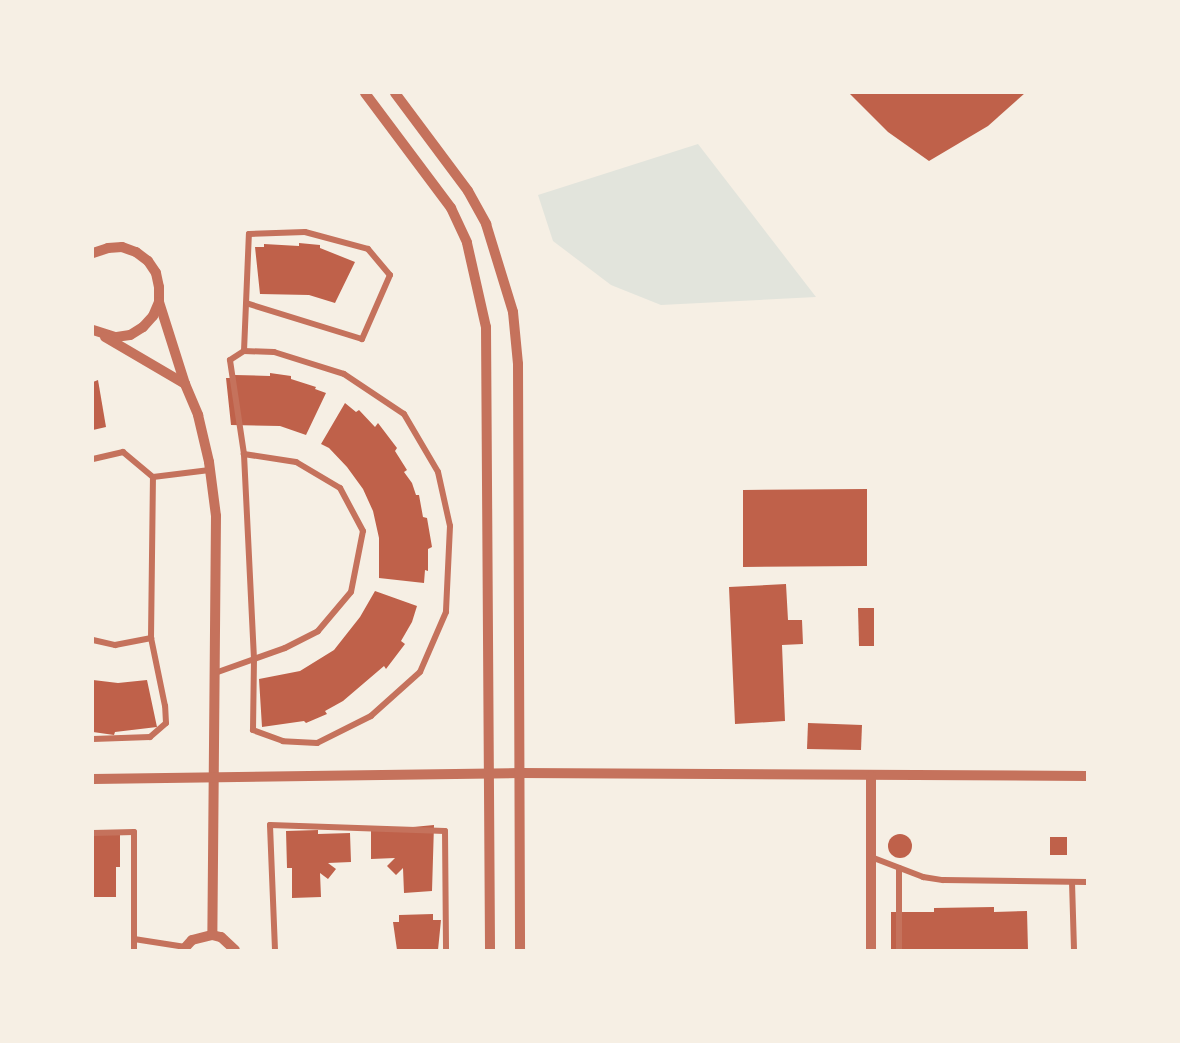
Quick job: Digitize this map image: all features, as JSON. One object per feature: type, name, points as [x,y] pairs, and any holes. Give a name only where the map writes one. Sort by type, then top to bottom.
[{"type":"street","points":[[364,93],[451,208],[467,243],[478,283],[486,327],[490,950]]},
{"type":"street","points":[[395,93],[468,191],[486,224],[513,312],[518,364],[520,950]]},
{"type":"street","points":[[244,351],[246,303],[249,234],[305,231],[368,249],[390,275],[362,339],[246,303]]},
{"type":"street","points":[[93,253],[108,248],[122,248],[136,252],[148,261],[156,273],[159,302],[185,384],[198,414],[210,470],[216,516],[212,935]]},
{"type":"street","points":[[96,332],[115,337],[130,334],[143,327],[153,316],[159,302]]},
{"type":"street","points":[[96,332],[185,384]]},
{"type":"street","points":[[244,351],[274,352],[344,375],[404,414],[438,472],[450,526],[446,612],[420,672],[371,716],[317,743],[282,741],[253,730],[254,659],[244,453],[230,360],[244,351]]},
{"type":"street","points":[[93,459],[123,452],[153,477],[210,470]]},
{"type":"street","points":[[215,673],[285,648],[318,631],[351,592],[363,531],[340,488],[296,462],[244,453]]},
{"type":"street","points":[[93,740],[150,737],[166,723],[151,638],[153,477]]},
{"type":"street","points":[[93,640],[115,645],[151,638]]},
{"type":"street","points":[[93,779],[214,780],[519,773],[1087,776]]},
{"type":"street","points":[[871,776],[871,950]]},
{"type":"street","points":[[275,950],[270,825],[445,831],[446,950]]},
{"type":"street","points":[[93,833],[134,832],[134,950]]},
{"type":"street","points":[[870,857],[923,877],[943,880],[1087,882]]},
{"type":"street","points":[[899,868],[899,950]]},
{"type":"street","points":[[1072,882],[1074,950]]},
{"type":"street","points":[[134,939],[184,948],[192,940],[212,935],[221,937],[235,950]]},
{"type":"shaded area","points":[[698,144],[816,297],[661,305],[611,285],[553,241],[538,195]]},
{"type":"building","points":[[849,93],[1025,93],[988,126],[929,161],[888,132]]},
{"type":"building","points":[[299,243],[320,245],[320,248],[355,262],[335,303],[309,295],[260,294],[255,247],[264,247],[264,244],[299,246]]},
{"type":"building","points":[[270,373],[291,376],[291,379],[316,387],[315,389],[326,393],[306,435],[280,426],[231,425],[226,378],[235,378],[235,375],[270,376]]},
{"type":"building","points":[[98,380],[106,427],[93,430],[93,382]]},
{"type":"building","points":[[345,403],[356,412],[359,410],[375,427],[378,423],[397,448],[395,451],[407,470],[404,472],[412,483],[416,495],[419,495],[423,517],[427,518],[432,547],[428,549],[428,571],[425,570],[424,583],[379,578],[379,538],[373,511],[363,489],[347,467],[329,448],[321,444]]},
{"type":"building","points":[[867,489],[867,566],[743,567],[743,490]]},
{"type":"building","points":[[786,584],[788,620],[802,620],[803,644],[782,645],[785,721],[735,724],[729,587]]},
{"type":"building","points":[[375,591],[417,606],[412,622],[401,641],[405,644],[386,669],[384,666],[343,701],[325,711],[327,714],[306,723],[304,721],[262,727],[259,679],[300,671],[334,650],[360,617]]},
{"type":"building","points":[[858,608],[874,608],[874,646],[859,646]]},
{"type":"building","points":[[93,680],[118,683],[147,680],[157,727],[115,732],[114,735],[93,732]]},
{"type":"building","points":[[808,723],[862,725],[861,750],[807,749]]},
{"type":"building","points":[[434,825],[432,891],[404,893],[403,868],[396,875],[387,866],[395,858],[371,859],[371,831]]},
{"type":"building","points":[[93,830],[120,830],[120,867],[116,867],[116,897],[93,897]]},
{"type":"building","points":[[318,830],[318,834],[350,833],[351,862],[328,863],[336,869],[328,879],[320,873],[321,897],[292,898],[292,868],[287,868],[286,831]]},
{"type":"building","points":[[900,834],[908,838],[912,846],[908,854],[900,858],[892,854],[888,846],[892,838]]},
{"type":"building","points":[[1050,837],[1067,837],[1067,855],[1050,855]]},
{"type":"building","points":[[994,907],[994,912],[1027,911],[1028,950],[891,950],[891,912],[934,912],[934,908]]},
{"type":"building","points":[[433,914],[433,920],[441,920],[438,950],[397,950],[393,922],[399,922],[399,915]]}]
